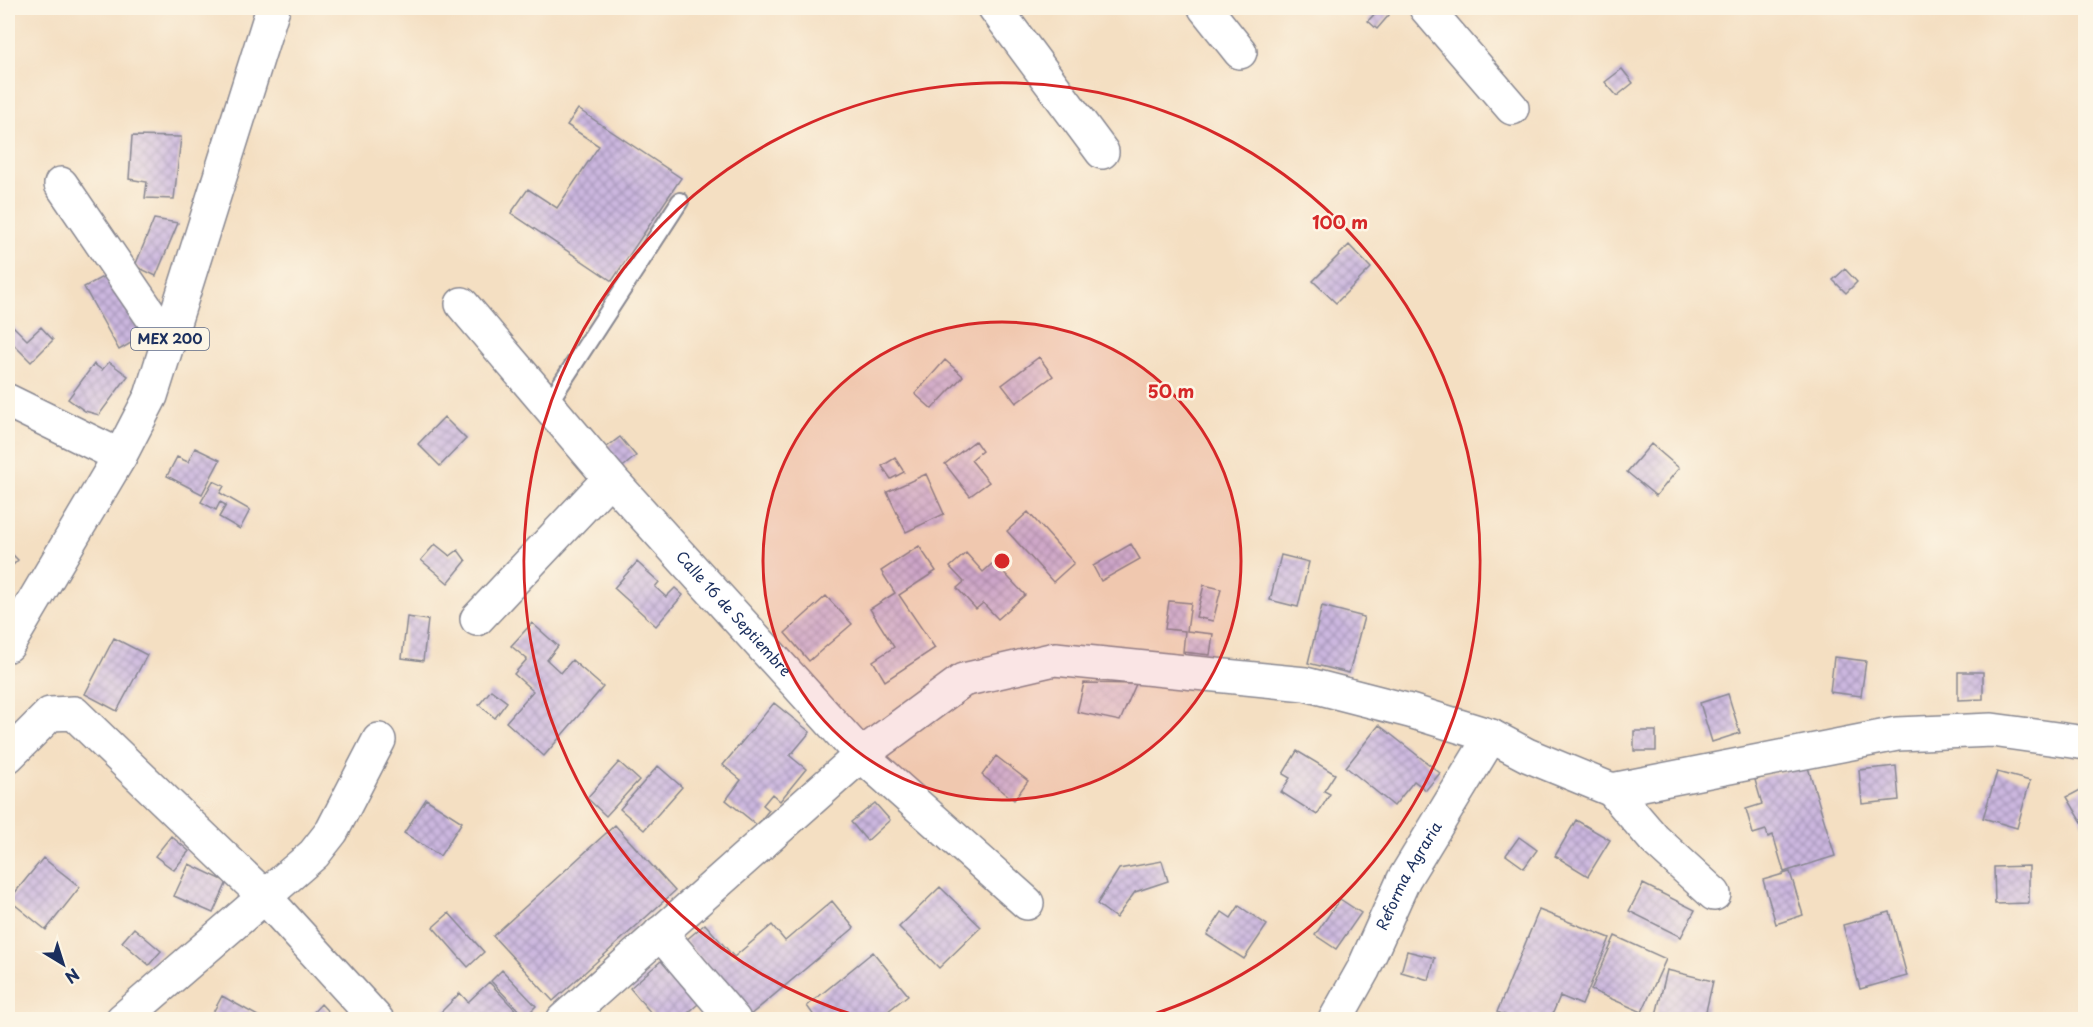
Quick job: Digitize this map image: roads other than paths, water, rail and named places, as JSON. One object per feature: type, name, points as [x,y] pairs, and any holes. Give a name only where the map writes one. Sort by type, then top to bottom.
[{"type":"main road","name":"MEX 200","points":[[8,645],[120,456],[151,396],[273,8]]},
{"type":"main road","points":[[995,8],[1102,152]]},
{"type":"main road","points":[[1205,8],[1240,52]]},
{"type":"main road","points":[[1426,8],[1512,108]]},
{"type":"main road","points":[[61,184],[169,342]]},
{"type":"main road","name":"Calle 16 de Septiembre","points":[[462,304],[610,478],[861,755],[1027,903]]},
{"type":"main road","points":[[8,401],[120,456]]},
{"type":"main road","points":[[477,619],[610,478]]},
{"type":"main road","points":[[563,1020],[861,755],[963,680],[1055,659],[1305,684],[1410,711],[1491,736],[1527,755],[1612,790],[1654,839],[1714,894]]},
{"type":"main road","points":[[8,756],[50,714],[74,713],[263,895],[377,1020]]},
{"type":"main road","points":[[1612,790],[1897,734],[1992,730],[2085,743]]},
{"type":"main road","name":"Reforma Agraria","points":[[1335,1020],[1363,970],[1404,879],[1491,736]]},
{"type":"main road","points":[[122,1020],[263,895],[314,854],[332,831],[379,740]]},
{"type":"main road","points":[[660,933],[734,1020]]},
{"type":"lane","points":[[548,404],[680,201]]}]
